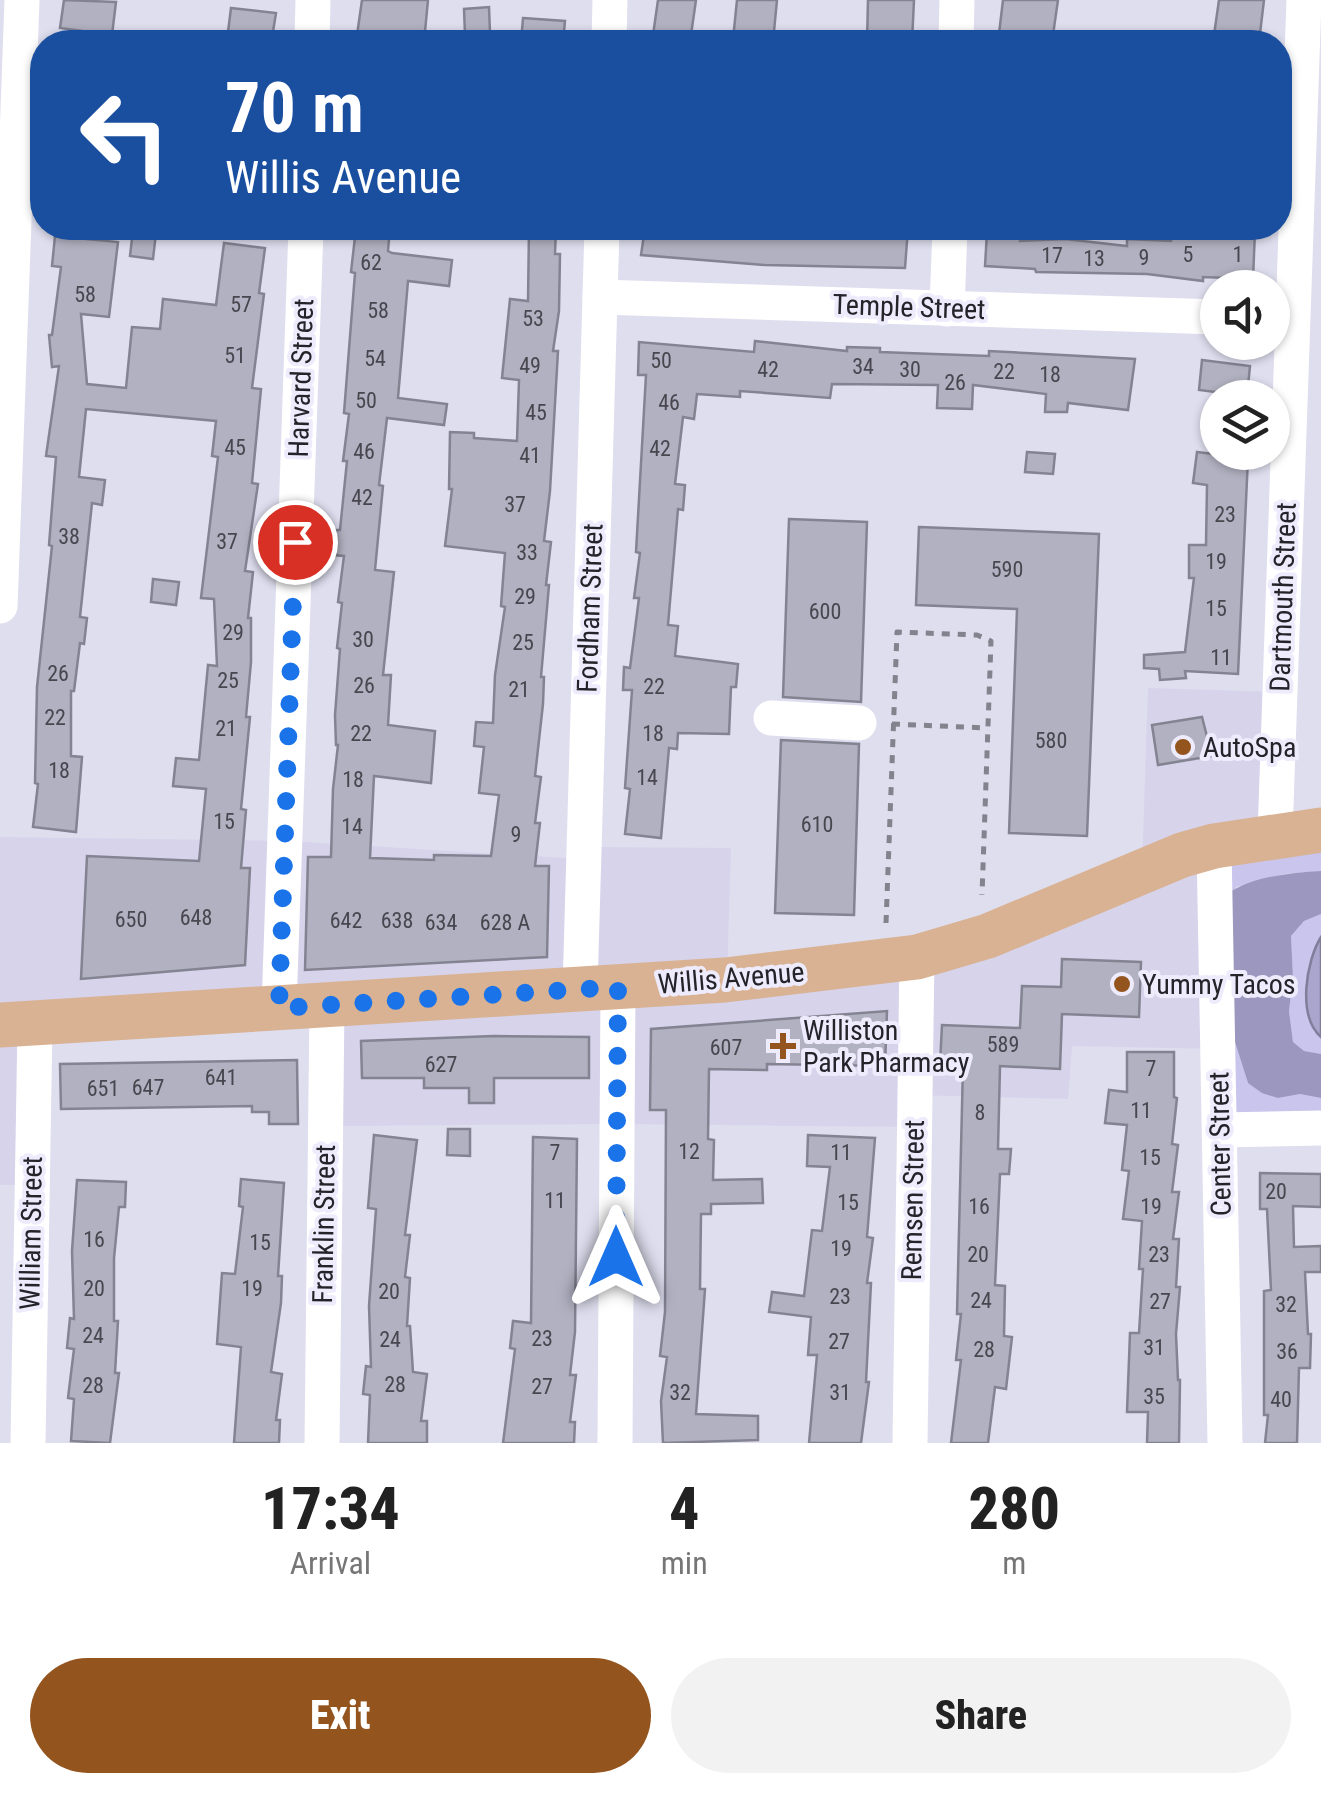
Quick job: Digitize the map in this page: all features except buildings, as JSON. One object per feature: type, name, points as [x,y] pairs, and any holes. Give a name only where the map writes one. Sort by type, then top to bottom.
[{"type":"main road","name":"Willis Avenue","points":[[18,1024],[777,976],[918,957],[988,936],[1142,870],[1214,846],[1321,830]]},
{"type":"street","points":[[0,606],[22,0]]},
{"type":"street","points":[[313,30],[314,0]]},
{"type":"street","points":[[609,30],[610,0]]},
{"type":"street","points":[[957,30],[958,0]]},
{"type":"street","name":"Dartmouth Street","points":[[1292,182],[1304,0]]},
{"type":"street","name":"Harvard Street","points":[[279,1008],[306,240]]},
{"type":"street","name":"Fordham Street","points":[[602,240],[599,988],[615,1443]]},
{"type":"street","points":[[947,308],[950,240]]},
{"type":"street","name":"Dartmouth Street","points":[[1286,270],[1288,240]]},
{"type":"street","name":"Temple Street","points":[[600,297],[1200,316]]},
{"type":"street","name":"Dartmouth Street","points":[[1275,835],[1282,360]]},
{"type":"street","points":[[771,718],[876,723]]},
{"type":"street","name":"Center Street","points":[[1214,846],[1224,1443]]},
{"type":"street","name":"Remsen Street","points":[[910,1443],[918,957]]},
{"type":"street","name":"Franklin Street","points":[[322,1443],[327,1005]]},
{"type":"street","name":"William Street","points":[[18,1024],[28,1443]]},
{"type":"street","points":[[1220,1130],[1321,1128]]},
{"type":"path","points":[[886,923],[876,723],[896,634],[902,631],[977,635],[991,641],[982,895]]},
{"type":"path","points":[[876,723],[988,728]]},
{"type":"shaded area","points":[[1148,688],[1280,692],[1275,835],[1214,846],[1218,1049],[1072,1046],[1068,1099],[915,1095],[914,1127],[326,1126],[327,1006],[36,1023],[31,1185],[0,1185],[0,837],[287,841],[581,859],[582,847],[731,848],[727,979],[762,978],[1142,870]]},
{"type":"shaded area","points":[[1321,830],[1321,871],[1284,874],[1236,887],[1228,1020],[1248,1083],[1278,1098],[1300,1094],[1321,1098],[1321,1122],[1220,1125],[1214,846]]},
{"type":"shaded area","points":[[1321,871],[1321,914],[1304,921],[1291,936],[1293,978],[1289,1011],[1293,1042],[1304,1051],[1321,1054],[1321,1098],[1300,1094],[1278,1098],[1248,1083],[1228,1020],[1227,894],[1260,879]]},
{"type":"shaded area","points":[[1321,914],[1321,1054],[1304,1051],[1293,1042],[1289,1011],[1293,978],[1291,936],[1304,921]]},
{"type":"shaded area","points":[[1321,937],[1321,1037],[1309,1016],[1306,988],[1311,960]]},
{"type":"place","name":"AutoSpa","points":[[1183,747]]},
{"type":"place","name":"Yummy Tacos","points":[[1122,984]]},
{"type":"place","name":"Williston Park Pharmacy","points":[[783,1046]]},
{"type":"route","points":[[295,542],[279,1008],[618,987],[616,1257]]}]
